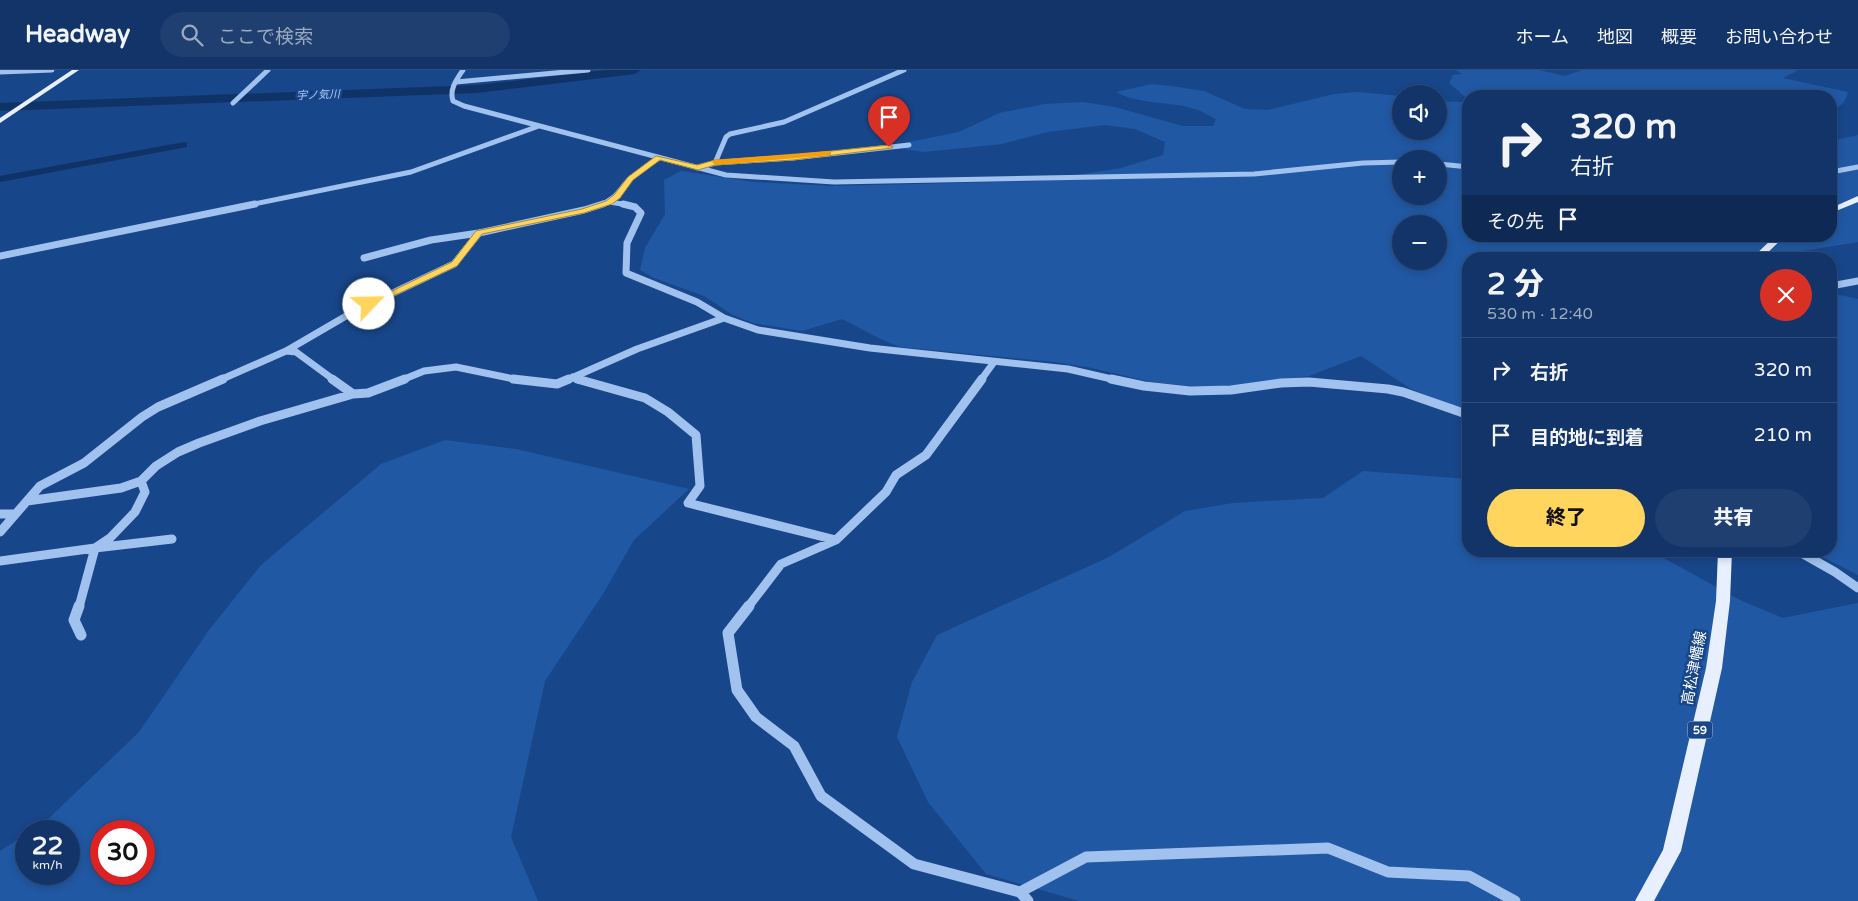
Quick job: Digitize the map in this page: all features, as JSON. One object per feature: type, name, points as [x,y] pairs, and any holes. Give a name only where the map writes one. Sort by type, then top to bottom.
[{"type":"main road","points":[[0,121],[76,70]]},
{"type":"main road","points":[[1837,208],[1858,199]]},
{"type":"main road","points":[[1763,252],[1774,242]]},
{"type":"main road","name":"高松津幡線","points":[[1644,901],[1672,851],[1714,668],[1723,601],[1725,557]]},
{"type":"street","points":[[0,72],[52,70]]},
{"type":"street","points":[[233,104],[268,70]]},
{"type":"street","points":[[463,70],[451,95],[453,100],[464,106],[726,175],[755,178],[834,182],[1254,174],[1363,163],[1392,162]]},
{"type":"street","points":[[456,82],[588,70]]},
{"type":"street","points":[[715,162],[726,137],[736,132],[760,129],[784,122],[904,70]]},
{"type":"street","points":[[0,256],[411,172],[539,126]]},
{"type":"street","points":[[698,168],[715,162],[793,158],[909,145]]},
{"type":"street","points":[[364,258],[431,240],[479,233],[584,210],[609,202],[617,196],[631,178],[659,158]]},
{"type":"street","points":[[1447,165],[1462,166]]},
{"type":"street","points":[[1837,171],[1858,167]]},
{"type":"street","points":[[609,202],[638,207],[641,213],[627,243],[626,274],[697,302],[724,318],[758,330],[870,348],[1068,369],[1144,386],[1190,391],[1231,390],[1281,383],[1308,382],[1388,389],[1403,392],[1462,413]]},
{"type":"street","points":[[0,532],[40,486],[84,463],[142,417],[158,407],[286,351],[353,312],[433,276],[454,264],[479,233]]},
{"type":"street","points":[[1837,285],[1858,281]]},
{"type":"street","points":[[27,501],[121,488],[141,481],[178,452],[199,443],[260,421],[353,394],[368,393],[424,371],[456,367],[520,380],[557,384],[637,348],[724,318]]},
{"type":"street","points":[[286,351],[296,352],[353,394]]},
{"type":"street","points":[[994,362],[926,455],[896,475],[886,492],[836,540],[780,564],[728,633],[737,690],[756,717],[794,746],[821,796],[914,864],[1024,896],[1086,857],[1328,848],[1388,872],[1468,876],[1515,901]]},
{"type":"street","points":[[573,377],[586,383],[638,395],[666,410],[696,434],[700,486],[688,504],[836,540]]},
{"type":"street","points":[[81,636],[74,620],[84,595],[86,577],[95,548],[110,538],[135,512],[145,492],[141,481]]},
{"type":"street","points":[[0,514],[14,514]]},
{"type":"street","points":[[0,561],[143,541],[172,539]]},
{"type":"street","points":[[1809,557],[1836,572],[1858,588]]},
{"type":"shaded area","points":[[1456,70],[1539,70],[1565,76],[1582,70],[1798,70],[1783,78],[1848,92],[1846,99],[1837,107],[1837,90],[1462,90],[1462,94],[1449,83],[1453,75],[1462,74]]},
{"type":"shaded area","points":[[1152,84],[1204,91],[1245,109],[1268,110],[1334,94],[1358,92],[1392,95],[1392,140],[1447,140],[1447,101],[1462,102],[1462,242],[1837,242],[1837,140],[1858,135],[1858,242],[1798,252],[1462,252],[1462,408],[1450,405],[1411,389],[1361,356],[1309,376],[1235,387],[1191,386],[1151,382],[1092,368],[1055,362],[901,347],[878,338],[842,319],[802,331],[753,323],[733,315],[704,296],[654,278],[640,270],[645,248],[665,214],[664,180],[681,171],[754,182],[833,186],[1039,181],[1121,168],[1163,155],[1165,142],[1135,129],[1105,125],[1048,132],[1002,144],[924,152],[897,148],[904,143],[959,132],[999,113],[1045,104],[1083,102],[1115,107],[1183,126],[1213,126],[1216,119],[1198,110],[1135,99],[1116,92]]},
{"type":"shaded area","points":[[1837,294],[1858,299],[1858,575],[1823,557],[1837,557]]},
{"type":"shaded area","points":[[445,440],[516,449],[689,489],[634,540],[603,594],[545,681],[511,837],[538,901],[0,901],[0,851],[15,841],[15,885],[80,885],[80,820],[47,820],[139,732],[209,630],[261,565],[381,464]]},
{"type":"shaded area","points":[[1363,471],[1462,478],[1462,557],[1662,557],[1740,600],[1783,618],[1858,603],[1858,901],[1079,901],[986,874],[928,802],[897,737],[912,682],[937,635],[1109,557],[1185,511],[1233,503],[1323,498]]},
{"type":"waterway","name":"宇ノ気川","points":[[0,107],[477,89],[635,70]]},
{"type":"waterway","points":[[0,179],[184,145]]},
{"type":"slow traffic","points":[[715,162],[793,158],[828,153]]},
{"type":"route","points":[[369,304],[433,276],[454,264],[479,233],[584,210],[609,202],[617,196],[631,178],[659,158],[698,168],[715,162],[793,158],[889,147]]}]
